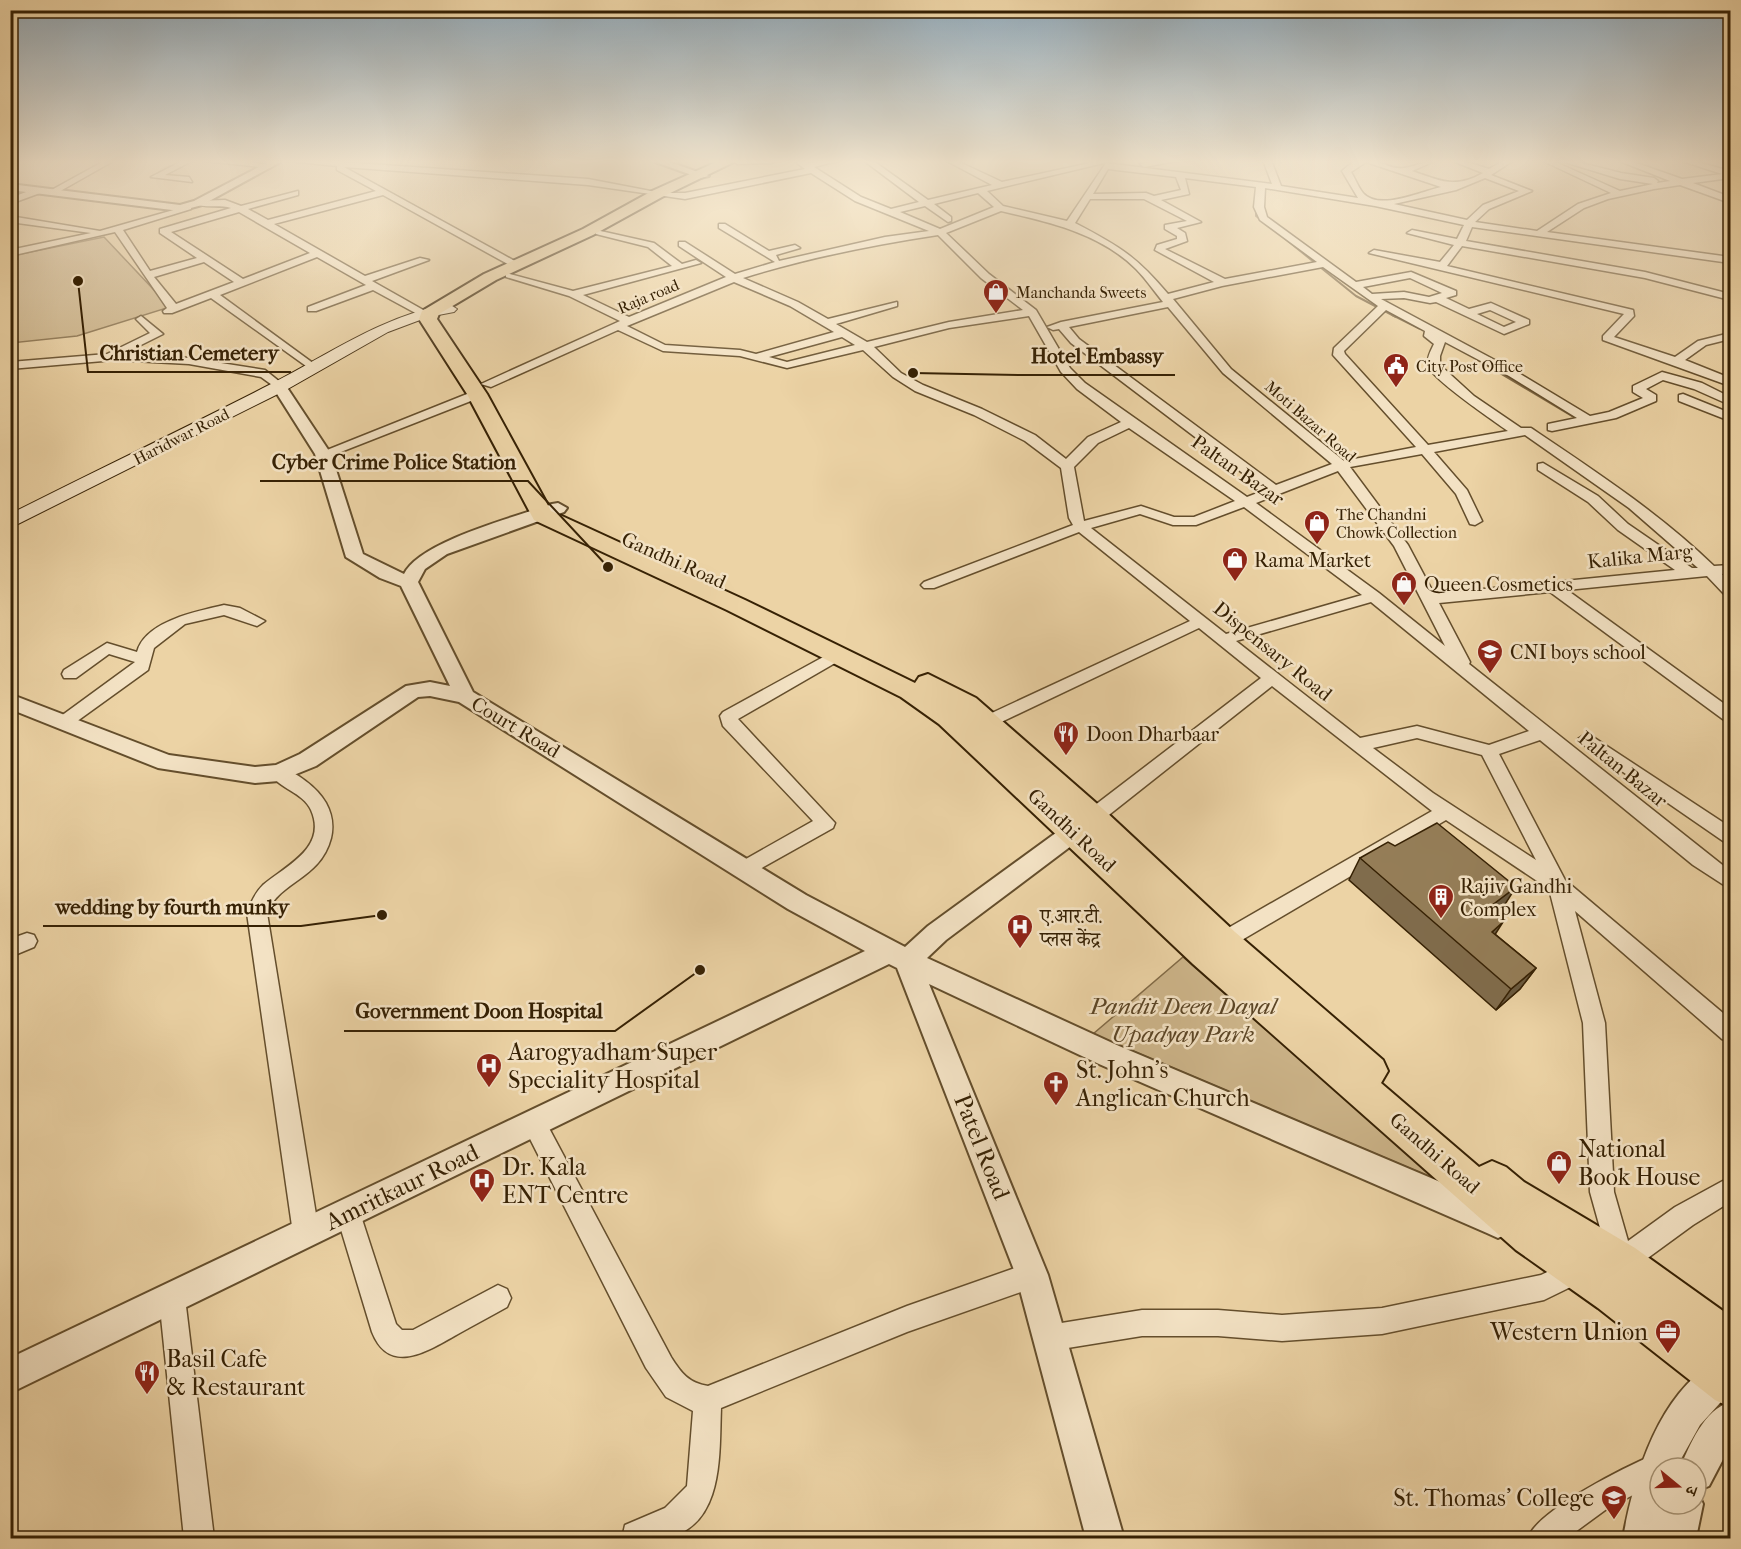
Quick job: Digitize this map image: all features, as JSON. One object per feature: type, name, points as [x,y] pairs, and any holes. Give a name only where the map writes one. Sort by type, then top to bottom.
[{"type":"main road","points":[[514,270],[587,232]]},
{"type":"main road","points":[[550,511],[482,389],[434,314],[490,277],[514,270],[597,232]]},
{"type":"main road","name":"Haridwar Road","points":[[10,522],[279,386],[350,346],[368,343],[434,314]]},
{"type":"main road","name":"Gandhi Road","points":[[550,511],[910,691],[950,717],[1223,941],[1510,1196],[1621,1262],[1728,1369]]},
{"type":"main road","name":"Gandhi Road","points":[[550,511],[849,640],[967,704],[987,722],[1205,954],[1530,1236],[1728,1369]]},
{"type":"street","points":[[14,251],[105,232]]},
{"type":"street","points":[[120,232],[148,274],[155,289],[171,310],[317,254]]},
{"type":"street","points":[[165,232],[241,282]]},
{"type":"street","points":[[279,232],[369,283],[434,314]]},
{"type":"street","points":[[451,232],[514,270],[573,294],[663,348],[740,353],[787,365],[949,325],[1032,312]]},
{"type":"street","points":[[599,232],[651,245],[680,267]]},
{"type":"street","points":[[732,232],[782,263]]},
{"type":"street","points":[[846,237],[867,232]]},
{"type":"street","name":"Raja road","points":[[323,454],[482,389],[624,323],[734,278],[782,263],[885,240],[938,232]]},
{"type":"street","name":"Paltan Bazar","points":[[940,232],[985,276],[1032,312],[1065,370],[1130,423],[1246,502],[1374,596],[1700,860],[1731,881]]},
{"type":"street","name":"Moti Bazar Road","points":[[1086,232],[1119,250],[1140,267],[1227,371],[1341,465],[1401,544],[1466,669]]},
{"type":"street","points":[[1176,232],[1182,236],[1182,241],[1160,247],[1160,250],[1224,283]]},
{"type":"street","points":[[1280,232],[1352,296],[1382,308],[1513,374],[1588,420]]},
{"type":"street","points":[[1441,265],[1457,247],[1463,232]]},
{"type":"street","points":[[1528,232],[1731,260]]},
{"type":"street","points":[[1408,237],[1457,247],[1645,275],[1731,297]]},
{"type":"street","points":[[682,244],[734,278],[794,304],[865,346],[897,375],[919,388],[978,412],[1030,438],[1066,466],[1076,518],[1082,527]]},
{"type":"street","points":[[767,254],[801,247]]},
{"type":"street","points":[[1374,253],[1441,265],[1444,269],[1629,312],[1629,316],[1607,338],[1731,382]]},
{"type":"street","points":[[148,274],[204,259]]},
{"type":"street","points":[[312,309],[424,260]]},
{"type":"street","points":[[573,294],[696,263]]},
{"type":"street","points":[[1043,328],[1169,300],[1224,283],[1319,265],[1353,285],[1382,308],[1440,343],[1434,356],[1434,366],[1470,399],[1520,433]]},
{"type":"street","points":[[588,290],[634,266],[646,275]]},
{"type":"street","points":[[1353,285],[1376,283],[1395,276],[1411,275],[1452,293],[1430,300],[1404,296],[1369,297]]},
{"type":"street","points":[[211,294],[313,368]]},
{"type":"street","points":[[1437,298],[1468,313]]},
{"type":"street","points":[[827,323],[893,304]]},
{"type":"street","points":[[1382,308],[1338,350],[1339,355],[1462,493],[1475,521]]},
{"type":"street","points":[[105,358],[157,334],[141,318]]},
{"type":"street","points":[[1062,325],[1076,341],[1274,490]]},
{"type":"street","points":[[754,358],[842,333]]},
{"type":"street","points":[[1676,361],[1702,343],[1731,336]]},
{"type":"street","points":[[10,366],[105,358],[189,361],[265,374],[279,386],[323,454],[356,557],[369,566],[409,582],[417,566],[441,550],[550,511]]},
{"type":"street","points":[[10,379],[62,368],[75,361]]},
{"type":"street","points":[[1552,427],[1623,412],[1652,398],[1637,389],[1662,376],[1698,387],[1730,401]]},
{"type":"street","points":[[1683,398],[1731,417]]},
{"type":"street","points":[[1066,466],[1093,440],[1130,423]]},
{"type":"street","points":[[929,585],[1082,527],[1141,510],[1173,521],[1196,521],[1341,465],[1527,431],[1636,506],[1711,570],[1731,592]]},
{"type":"street","points":[[1543,467],[1593,499],[1618,523],[1689,573]]},
{"type":"street","name":"Dispensary Road","points":[[1082,527],[1357,745],[1447,811],[1558,885],[1731,1032]]},
{"type":"street","name":"Kalika Marg","points":[[1429,599],[1731,569]]},
{"type":"street","name":"Court Road","points":[[409,582],[465,696],[797,902],[899,956],[1109,1055],[1530,1236]]},
{"type":"street","points":[[1552,586],[1731,716]]},
{"type":"street","points":[[1225,639],[1374,596]]},
{"type":"street","points":[[63,723],[142,666],[147,646],[180,620],[224,610],[235,611],[257,621]]},
{"type":"street","points":[[987,722],[1202,621]]},
{"type":"street","points":[[70,674],[107,648],[142,659]]},
{"type":"street","points":[[744,869],[826,823],[729,722],[729,716],[836,654]]},
{"type":"street","points":[[899,956],[937,933],[1272,678]]},
{"type":"street","points":[[10,701],[165,762],[255,775],[279,773],[308,760],[413,691],[430,689],[465,696]]},
{"type":"street","points":[[1357,745],[1418,732],[1489,751],[1542,733]]},
{"type":"street","points":[[1587,739],[1731,836]]},
{"type":"street","points":[[1489,751],[1558,885],[1594,1023],[1602,1192],[1621,1262],[1684,1216],[1731,1189]]},
{"type":"street","points":[[279,773],[305,790],[320,805],[324,823],[321,845],[310,862],[264,896],[258,905],[257,913],[306,1233]]},
{"type":"street","points":[[1223,941],[1447,811]]},
{"type":"street","name":"Amritkaur Road","points":[[10,1376],[534,1123],[899,956]]},
{"type":"street","name":"Patel Road","points":[[899,956],[1032,1275],[1104,1539]]},
{"type":"street","points":[[534,1123],[673,1386],[691,1398],[708,1400],[907,1319],[1032,1275]]},
{"type":"street","points":[[348,1213],[385,1332],[396,1343],[415,1343],[498,1298]]},
{"type":"street","points":[[1049,1338],[1142,1323],[1218,1323],[1282,1328],[1382,1321],[1544,1287],[1578,1270]]},
{"type":"street","points":[[172,1298],[199,1539]]},
{"type":"street","points":[[1664,1456],[1686,1415],[1728,1369]]},
{"type":"street","points":[[636,1536],[682,1515],[698,1498],[702,1486],[708,1400]]},
{"type":"street","points":[[1705,1456],[1714,1438],[1731,1419]]},
{"type":"street","points":[[1543,1539],[1598,1498],[1648,1472]]},
{"type":"street","points":[[1642,1539],[1648,1513]]},
{"type":"street","points":[[1677,1539],[1682,1516]]},
{"type":"green space","points":[[104,237],[170,307],[77,336],[11,343],[11,256]]},
{"type":"green space","name":"Pandit Deen Dayal Upadyay Park","points":[[1183,957],[1440,1181],[1093,1034]]},
{"type":"building","points":[[1437,823],[1516,887],[1487,909],[1503,922],[1492,932],[1536,968],[1511,989],[1360,858],[1388,842],[1395,846]]},
{"type":"waterway","points":[[1277,232],[1356,296],[1396,317]]},
{"type":"waterway","points":[[1393,315],[1419,328]]},
{"type":"waterway","points":[[1479,360],[1578,419]]},
{"type":"place","name":"Christian Cemetery","points":[[78,281]]},
{"type":"place","name":"Manchanda Sweets","points":[[996,315]]},
{"type":"place","name":"Hotel Embassy","points":[[913,373]]},
{"type":"place","name":"City Post Office","points":[[1396,389]]},
{"type":"place","name":"The Chandni Chowk Collection","points":[[1317,546]]},
{"type":"place","name":"Cyber Crime Police Station","points":[[608,567]]},
{"type":"place","name":"Rama Market","points":[[1235,583]]},
{"type":"place","name":"Queen Cosmetics","points":[[1404,607]]},
{"type":"place","name":"CNI boys school","points":[[1490,675]]},
{"type":"place","name":"Doon Dharbaar","points":[[1066,757]]},
{"type":"place","name":"wedding by fourth munky","points":[[382,915]]},
{"type":"place","name":"Rajiv Gandhi Complex","points":[[1441,920]]},
{"type":"place","name":"ए.आर.टी. प्लस केंद्र","points":[[1020,950]]},
{"type":"place","name":"Government Doon Hospital","points":[[700,970]]},
{"type":"place","name":"Aarogyadham Super Speciality Hospital","points":[[489,1089]]},
{"type":"place","name":"St. John's Anglican Church","points":[[1056,1107]]},
{"type":"place","name":"National Book House","points":[[1559,1186]]},
{"type":"place","name":"Dr. Kala ENT Centre","points":[[482,1204]]},
{"type":"place","name":"Western Union","points":[[1668,1355]]},
{"type":"place","name":"Basil Cafe & Restaurant","points":[[147,1396]]},
{"type":"place","name":"St. Thomas' College","points":[[1614,1521]]}]
